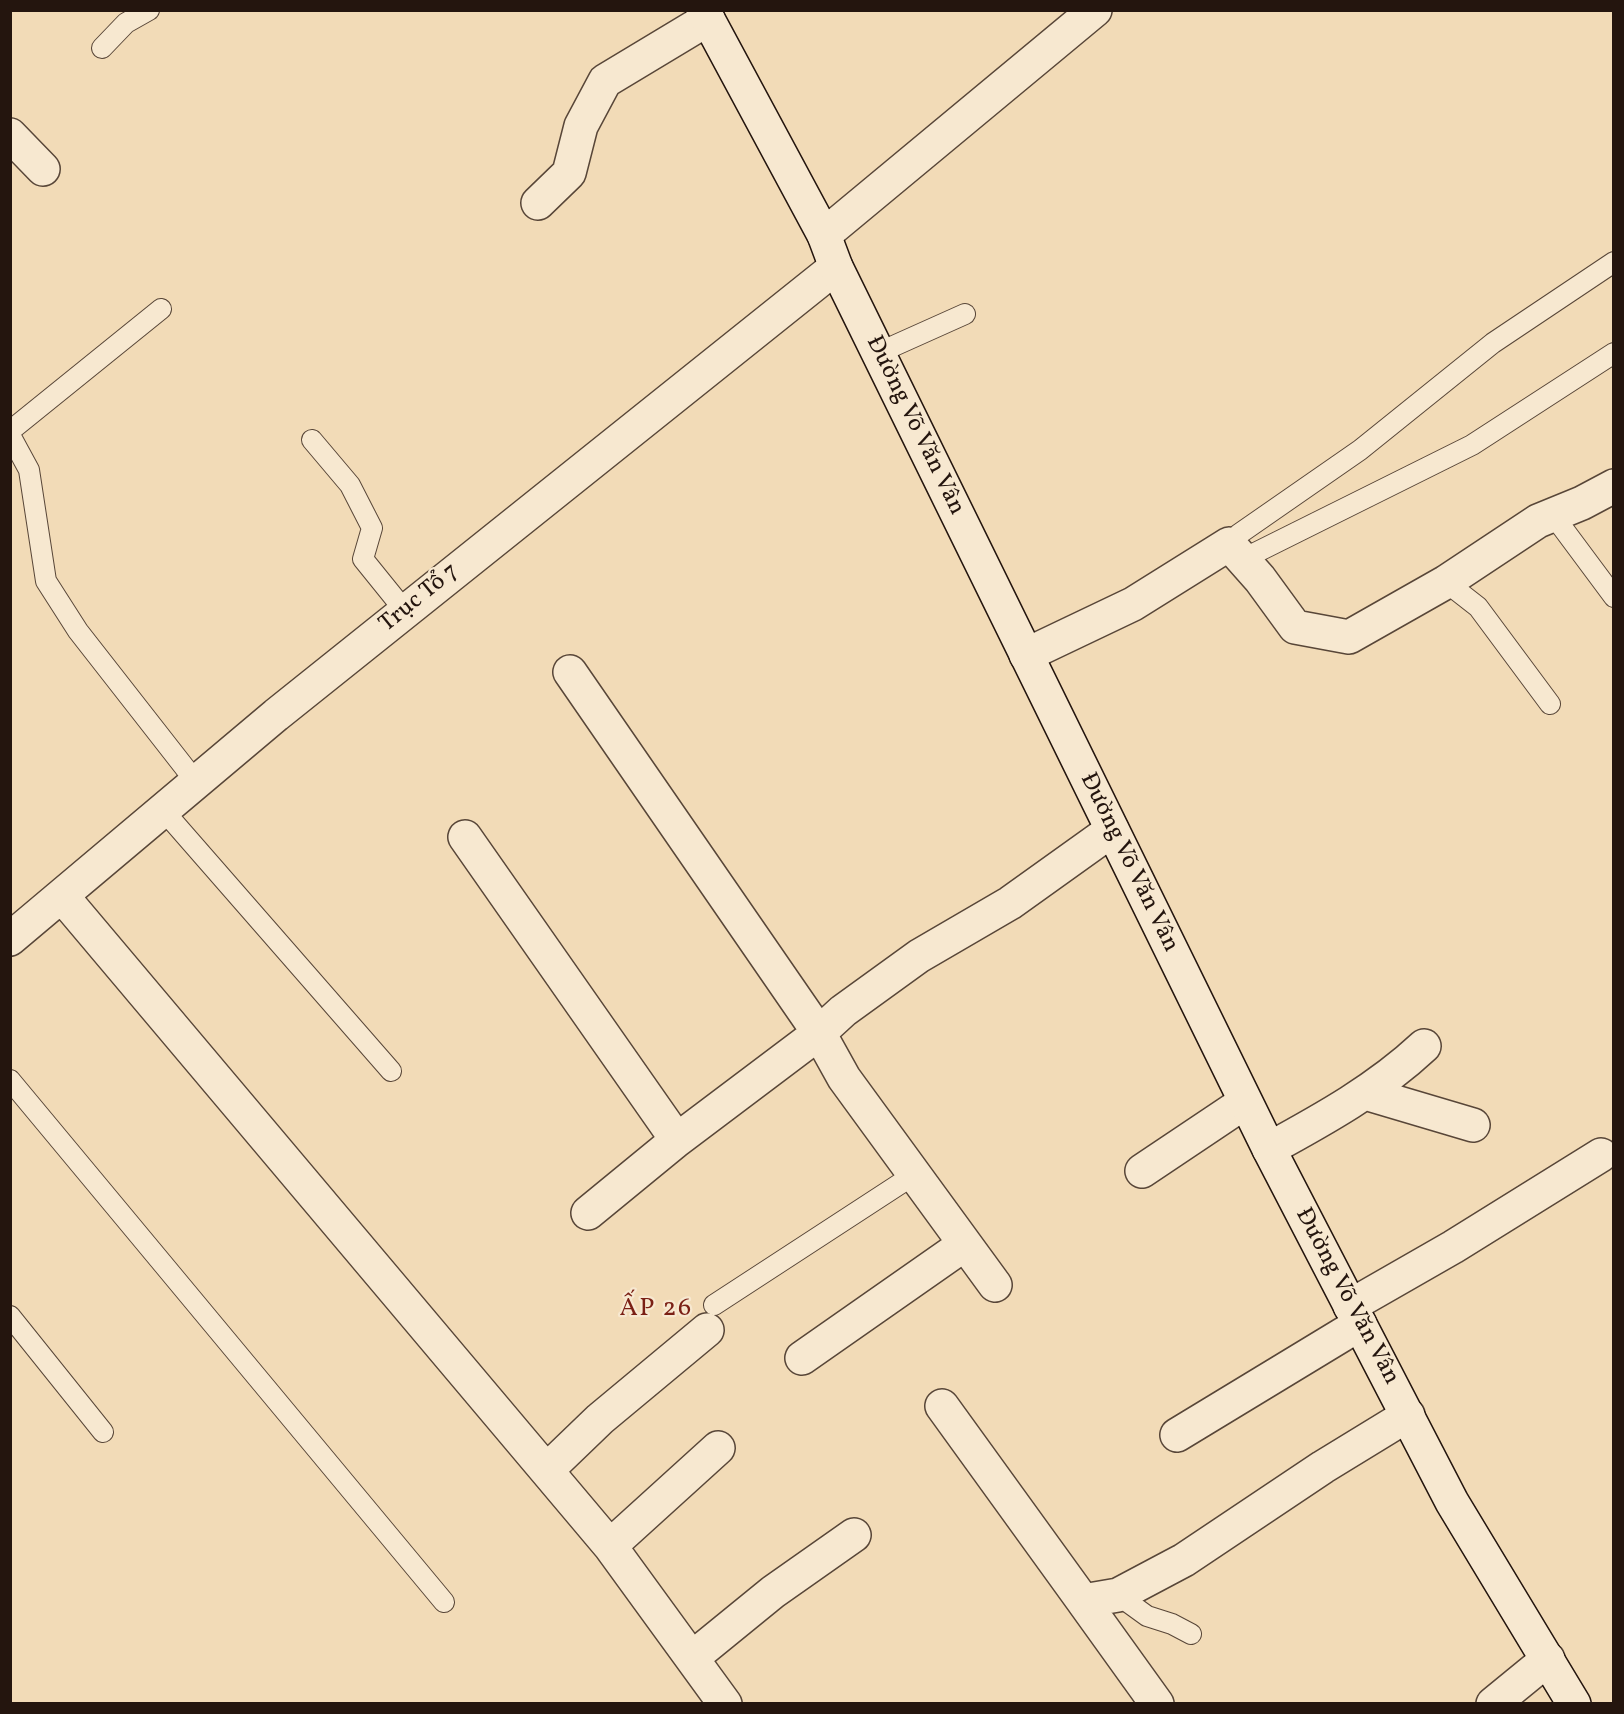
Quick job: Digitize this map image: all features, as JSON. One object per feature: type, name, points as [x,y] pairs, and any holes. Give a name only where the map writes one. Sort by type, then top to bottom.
[{"type":"street","points":[[824,235],[1095,10]]},
{"type":"street","points":[[538,203],[569,173],[581,126],[605,81],[705,15]]},
{"type":"street","name":"Đường Võ Văn Vân","points":[[705,15],[824,235],[836,267],[1269,1149],[1452,1502],[1574,1704]]},
{"type":"street","points":[[10,135],[43,169]]},
{"type":"street","name":"Trục Tổ 7","points":[[10,939],[196,782],[836,267]]},
{"type":"street","points":[[1026,655],[1236,552],[1295,627],[1349,637],[1446,582],[1538,521],[1614,486]]},
{"type":"street","points":[[570,672],[819,1033],[844,1078],[995,1285]]},
{"type":"street","points":[[588,1213],[677,1140],[819,1033],[843,1011],[919,956],[1010,903],[1112,830]]},
{"type":"street","points":[[465,837],[677,1140]]},
{"type":"street","points":[[62,896],[610,1546],[725,1704]]},
{"type":"street","points":[[1269,1149],[1338,1112],[1396,1072],[1424,1046]]},
{"type":"street","points":[[1365,1093],[1473,1125]]},
{"type":"street","points":[[1142,1171],[1245,1102]]},
{"type":"street","points":[[1177,1435],[1453,1247],[1601,1155]]},
{"type":"street","points":[[802,1358],[965,1244]]},
{"type":"street","points":[[547,1470],[710,1318]]},
{"type":"street","points":[[942,1406],[1157,1704]]},
{"type":"street","points":[[1083,1601],[1118,1595],[1184,1560],[1323,1467],[1408,1415]]},
{"type":"street","points":[[610,1546],[718,1448]]},
{"type":"street","points":[[692,1658],[773,1592],[854,1535]]},
{"type":"street","points":[[1493,1704],[1548,1659]]},
{"type":"lane","points":[[102,48],[126,23],[149,10]]},
{"type":"lane","points":[[1236,552],[1239,534],[1360,450],[1492,343],[1614,262]]},
{"type":"lane","points":[[161,309],[10,433],[29,470],[46,581],[78,632],[196,782]]},
{"type":"lane","points":[[878,353],[965,314]]},
{"type":"lane","points":[[1236,552],[1472,444],[1614,353]]},
{"type":"lane","points":[[312,440],[350,485],[372,528],[363,559],[405,612]]},
{"type":"lane","points":[[1553,515],[1614,597]]},
{"type":"lane","points":[[1446,582],[1478,607],[1550,704]]},
{"type":"lane","points":[[163,810],[391,1071]]},
{"type":"lane","points":[[10,1080],[444,1602]]},
{"type":"lane","points":[[710,1318],[915,1174]]},
{"type":"lane","points":[[10,1316],[103,1432]]},
{"type":"lane","points":[[1118,1595],[1146,1616],[1172,1624],[1191,1634]]},
{"type":"district","name":"ẤP 26","points":[[656,1310]]}]
